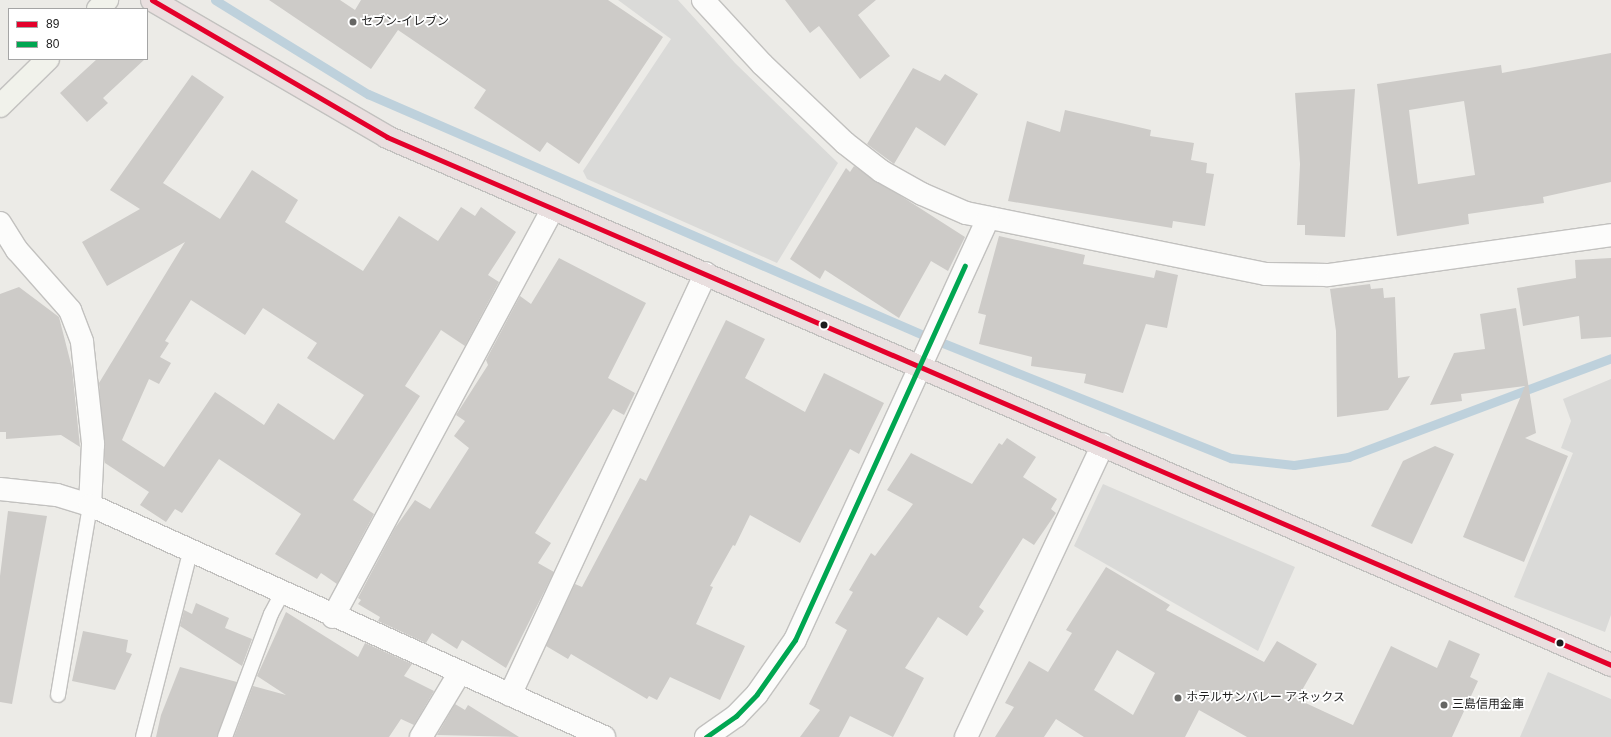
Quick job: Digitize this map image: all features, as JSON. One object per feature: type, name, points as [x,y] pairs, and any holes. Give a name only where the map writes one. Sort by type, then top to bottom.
[{"type":"highway","points":[[152,0],[387,137],[706,273],[923,361],[1103,445],[1611,664]]},
{"type":"street","points":[[99,8],[107,0]]},
{"type":"street","points":[[703,0],[812,113],[881,171],[922,194],[966,213],[1266,274],[1328,274],[1611,235]]},
{"type":"street","points":[[0,106],[47,60]]},
{"type":"street","points":[[333,617],[553,209]]},
{"type":"street","points":[[706,737],[736,716],[757,694],[795,640],[923,361],[940,320],[988,218]]},
{"type":"street","points":[[0,223],[17,250],[70,310],[82,342],[93,444],[90,505]]},
{"type":"street","points":[[510,695],[706,273]]},
{"type":"street","points":[[966,737],[1103,445]]},
{"type":"street","points":[[0,489],[57,495],[90,505],[459,674],[604,737]]},
{"type":"street","points":[[421,737],[459,674]]},
{"type":"lane","points":[[58,695],[90,505]]},
{"type":"lane","points":[[144,737],[190,552]]},
{"type":"lane","points":[[225,737],[270,614],[282,593]]},
{"type":"shaded area","points":[[618,0],[678,0],[735,63],[838,163],[777,263],[587,179],[583,171],[671,39]]},
{"type":"shaded area","points":[[1611,379],[1611,615],[1605,632],[1514,597],[1573,453],[1561,448],[1571,421],[1563,399]]},
{"type":"shaded area","points":[[1103,484],[1295,567],[1258,651],[1074,546]]},
{"type":"shaded area","points":[[1548,672],[1611,699],[1611,737],[1520,737]]},
{"type":"building","points":[[269,0],[340,0],[355,10],[361,0],[608,0],[663,37],[579,164],[547,142],[540,152],[474,108],[486,90],[398,30],[371,69]]},
{"type":"building","points":[[785,0],[876,0],[858,15],[890,56],[860,79],[819,26],[810,33]]},
{"type":"building","points":[[1611,53],[1611,182],[1543,197],[1544,203],[1468,214],[1469,224],[1397,236],[1377,84],[1501,65],[1502,73]],"holes":[[[1464,101],[1475,175],[1418,184],[1409,110]]]},
{"type":"building","points":[[96,60],[144,60],[103,98],[108,103],[87,122],[60,93]]},
{"type":"building","points":[[913,68],[940,81],[945,74],[978,94],[945,146],[916,127],[894,164],[867,144]]},
{"type":"building","points":[[192,75],[224,97],[163,183],[220,219],[252,170],[298,200],[285,222],[363,271],[399,216],[438,241],[461,207],[475,216],[481,207],[516,232],[488,275],[499,282],[465,346],[441,330],[405,386],[420,396],[353,500],[374,514],[337,584],[321,573],[317,579],[275,554],[301,514],[219,459],[182,513],[175,509],[166,522],[140,505],[149,492],[105,463],[99,383],[185,242],[107,286],[82,242],[140,209],[110,190]],"holes":[[[191,300],[245,335],[263,308],[317,343],[307,358],[364,395],[334,440],[278,403],[264,425],[215,392],[164,467],[122,440],[149,379],[159,384],[171,363],[160,357],[169,343],[165,341]]]},
{"type":"building","points":[[1355,89],[1345,237],[1305,235],[1305,225],[1297,225],[1300,164],[1295,93]]},
{"type":"building","points":[[1065,110],[1151,130],[1150,136],[1194,143],[1191,160],[1207,163],[1206,173],[1214,174],[1205,226],[1173,221],[1172,228],[1008,201],[1027,121],[1060,132]]},
{"type":"building","points":[[854,166],[965,237],[948,271],[931,261],[899,318],[825,270],[820,279],[790,259],[846,168],[850,172]]},
{"type":"building","points":[[999,236],[1085,255],[1083,264],[1154,278],[1156,270],[1178,275],[1167,328],[1146,324],[1123,393],[1084,383],[1086,374],[1031,366],[1032,357],[979,344],[986,315],[978,313]]},
{"type":"building","points":[[559,258],[646,303],[608,378],[635,393],[624,415],[613,409],[535,533],[551,543],[538,563],[554,572],[506,668],[462,640],[457,649],[432,633],[426,643],[378,621],[380,617],[358,604],[361,600],[358,598],[395,528],[415,500],[430,509],[469,448],[454,436],[465,421],[456,415],[488,365],[486,360],[520,296],[531,304]]},
{"type":"building","points":[[1611,258],[1611,337],[1581,339],[1579,316],[1523,326],[1517,288],[1576,278],[1575,260]]},
{"type":"building","points":[[1370,284],[1371,289],[1383,288],[1384,298],[1395,297],[1398,378],[1410,376],[1388,410],[1337,417],[1336,331],[1330,289]]},
{"type":"building","points":[[19,287],[59,317],[72,368],[80,447],[61,435],[6,439],[6,432],[0,432],[0,294]]},
{"type":"building","points":[[1516,308],[1536,433],[1525,438],[1568,456],[1524,562],[1463,537],[1525,386],[1461,394],[1462,401],[1430,405],[1454,353],[1485,349],[1480,314]]},
{"type":"building","points":[[726,320],[765,339],[745,378],[805,412],[824,373],[884,403],[859,454],[850,449],[800,543],[750,515],[735,546],[733,545],[710,586],[713,587],[696,624],[745,646],[720,700],[670,677],[657,700],[649,696],[647,699],[571,654],[568,659],[546,646],[575,584],[582,587],[640,478],[646,481]]},
{"type":"building","points":[[1007,438],[1036,457],[1023,477],[1057,499],[1051,509],[1056,513],[1034,545],[1023,538],[979,607],[984,611],[967,636],[938,617],[905,668],[924,678],[893,737],[850,716],[839,737],[800,737],[820,710],[809,704],[847,630],[835,623],[853,592],[849,590],[871,553],[875,556],[913,504],[887,490],[911,453],[972,484],[999,443],[1002,445]]},
{"type":"building","points":[[1435,446],[1454,454],[1412,544],[1371,526],[1403,461]]},
{"type":"building","points":[[8,511],[47,516],[12,704],[0,702],[0,576]]},
{"type":"building","points":[[1106,567],[1170,605],[1166,610],[1264,662],[1277,641],[1317,664],[1297,699],[1353,725],[1391,646],[1437,668],[1449,640],[1480,654],[1470,677],[1478,681],[1452,737],[1247,737],[1199,710],[1185,737],[1084,737],[1056,719],[1044,737],[995,737],[1014,707],[1005,703],[1029,661],[1048,672],[1072,633],[1066,630]],"holes":[[[1117,650],[1155,673],[1133,715],[1094,690]]]},
{"type":"building","points":[[196,603],[229,618],[225,628],[252,639],[242,666],[180,626],[184,610],[192,614]]},
{"type":"building","points":[[286,612],[358,657],[365,643],[412,664],[404,676],[434,691],[414,725],[401,719],[389,737],[234,737],[253,686],[286,695],[257,676]]},
{"type":"building","points":[[83,631],[128,640],[126,652],[132,654],[115,690],[72,681]]},
{"type":"building","points":[[180,667],[237,682],[217,737],[156,737],[161,715]]},
{"type":"building","points":[[455,704],[465,710],[468,705],[519,737],[437,735]]},
{"type":"waterway","points":[[215,0],[368,94],[923,335],[1231,458],[1294,465],[1348,457],[1611,358]]},
{"type":"transit line","name":"89","points":[[152,0],[387,137],[1611,665]]},
{"type":"transit line","name":"80","points":[[706,737],[736,716],[757,694],[795,640],[965,266]]},
{"type":"place","name":"セブン-イレブン","points":[[353,22]]},
{"type":"place","name":"ホテルサンバレー アネックス","points":[[1178,698]]},
{"type":"place","name":"三島信用金庫","points":[[1444,705]]}]
